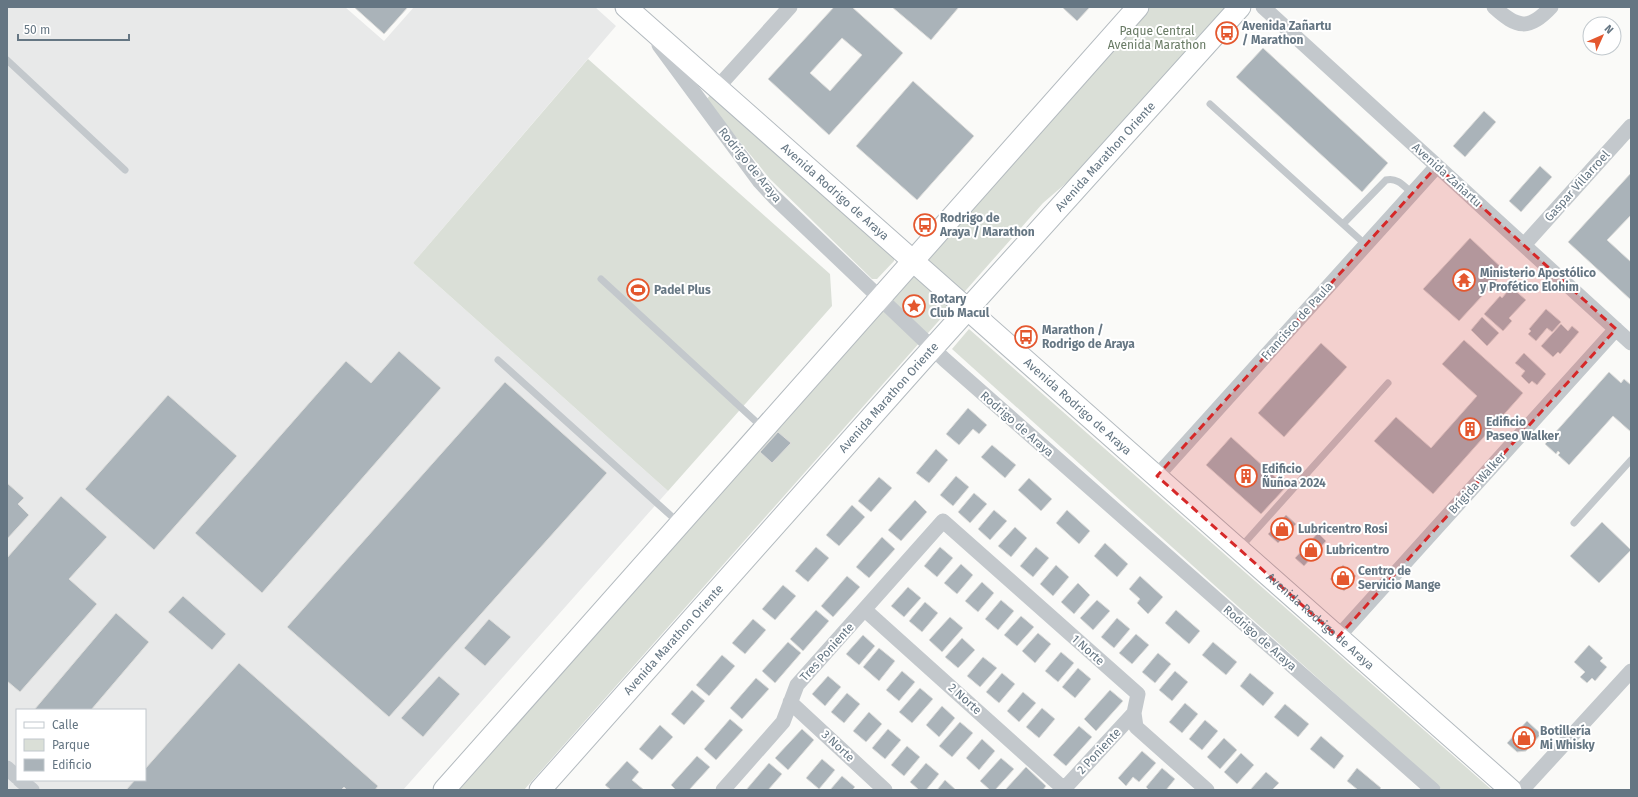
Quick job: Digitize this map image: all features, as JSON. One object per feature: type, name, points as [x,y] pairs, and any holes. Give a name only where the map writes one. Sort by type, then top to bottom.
[{"type":"main road","points":[[444,790],[1138,7]]},
{"type":"main road","name":"Avenida Marathon Oriente","points":[[540,790],[932,349],[1240,7]]},
{"type":"main road","name":"Avenida Rodrigo de Araya","points":[[633,13],[1511,790]]},
{"type":"street","points":[[717,88],[790,7]]},
{"type":"street","name":"Avenida Zañartu","points":[[1263,7],[1631,343]]},
{"type":"street","points":[[1494,7],[1512,22],[1523,24],[1538,20],[1551,7]]},
{"type":"street","name":"Rodrigo de Araya","points":[[633,13],[760,182],[879,299],[932,349],[1433,790]]},
{"type":"street","name":"Gaspar Villarroel","points":[[1524,245],[1631,126]]},
{"type":"street","name":"Francisco de Paula","points":[[1157,476],[1437,166]]},
{"type":"street","name":"Brígida Walker","points":[[1338,637],[1616,329]]},
{"type":"street","name":"Tres Poniente","points":[[723,790],[785,718],[797,686],[943,521]]},
{"type":"street","name":"1 Norte","points":[[943,521],[1138,694],[1134,713]]},
{"type":"street","name":"2 Norte","points":[[865,610],[1064,789]]},
{"type":"street","points":[[1522,790],[1631,671]]},
{"type":"street","name":"3 Norte","points":[[790,702],[885,790]]},
{"type":"street","points":[[1134,713],[1136,727],[1207,790]]},
{"type":"street","name":"2 Poniente","points":[[1064,789],[1134,713]]},
{"type":"street","points":[[7,768],[16,776]]},
{"type":"street","points":[[21,781],[32,790]]},
{"type":"lane","points":[[7,60],[125,170]]},
{"type":"lane","points":[[1210,104],[1366,245]]},
{"type":"lane","points":[[1343,224],[1386,180],[1390,179],[1398,181],[1412,193]]},
{"type":"lane","points":[[602,279],[764,429]]},
{"type":"lane","points":[[498,360],[680,524]]},
{"type":"lane","points":[[1239,550],[1388,383]]},
{"type":"lane","points":[[1574,522],[1631,460]]},
{"type":"highlighted area","points":[[1437,166],[1616,329],[1338,637],[1157,476]]},
{"type":"shaded area","points":[[7,7],[345,7],[384,41],[414,7],[595,7],[616,26],[413,263],[668,491],[403,790],[7,790]]},
{"type":"green space","name":"Paque Central Avenida Marathon","points":[[1143,7],[1227,7],[1086,166],[1043,203],[524,790],[453,790]]},
{"type":"green space","name":"Padel Plus","points":[[588,59],[830,274],[832,306],[668,491],[413,263]]},
{"type":"green space","points":[[712,93],[894,254],[894,261],[877,279],[872,279],[770,179],[706,100]]},
{"type":"green space","points":[[969,329],[1492,790],[1442,790],[952,349]]},
{"type":"building","points":[[354,7],[408,7],[384,34]]},
{"type":"building","points":[[834,7],[852,7],[903,53],[829,135],[768,79]],"holes":[[[842,38],[862,55],[830,91],[810,73]]]},
{"type":"building","points":[[892,7],[959,7],[931,40]]},
{"type":"building","points":[[1062,7],[1090,7],[1077,21]]},
{"type":"building","points":[[1263,48],[1388,163],[1362,192],[1236,77]]},
{"type":"building","points":[[913,81],[974,136],[917,200],[856,146]]},
{"type":"building","points":[[1484,111],[1496,122],[1465,157],[1453,146]]},
{"type":"building","points":[[1540,166],[1552,177],[1521,212],[1509,201]]},
{"type":"building","points":[[1631,173],[1631,215],[1607,240],[1631,262],[1631,300],[1568,242]]},
{"type":"building","name":"Ministerio Apostólico y Profético Elohim","points":[[1470,238],[1505,271],[1459,321],[1423,289]]},
{"type":"building","points":[[1511,287],[1526,300],[1509,318],[1512,321],[1503,331],[1484,314],[1500,296],[1502,298]]},
{"type":"building","points":[[1546,309],[1561,322],[1552,332],[1547,328],[1536,341],[1528,334],[1531,331],[1529,329]]},
{"type":"building","points":[[1482,317],[1499,333],[1487,346],[1471,330]]},
{"type":"building","points":[[1561,324],[1568,331],[1572,326],[1579,332],[1560,354],[1558,352],[1553,357],[1541,346]]},
{"type":"building","name":"Edificio Paseo Walker","points":[[1464,340],[1523,393],[1433,494],[1374,441],[1396,417],[1431,448],[1477,396],[1442,364]]},
{"type":"building","points":[[1321,343],[1347,367],[1284,437],[1258,413]]},
{"type":"building","points":[[399,351],[441,388],[262,593],[195,533],[346,361],[371,383]]},
{"type":"building","points":[[1524,353],[1546,374],[1537,385],[1532,381],[1529,384],[1521,376],[1525,371],[1515,363]]},
{"type":"building","points":[[1609,372],[1621,383],[1624,379],[1631,385],[1631,432],[1613,416],[1569,465],[1558,455],[1560,453],[1558,451],[1556,454],[1545,444]]},
{"type":"building","points":[[505,382],[607,473],[389,717],[287,627]]},
{"type":"building","points":[[168,395],[237,456],[154,550],[85,489]]},
{"type":"building","points":[[968,408],[987,425],[979,434],[973,429],[959,445],[946,434]]},
{"type":"building","points":[[778,432],[791,443],[772,463],[760,452]]},
{"type":"building","name":"Edificio Ñuñoa 2024","points":[[1231,437],[1286,487],[1261,514],[1206,465]]},
{"type":"building","points":[[992,445],[1016,465],[1005,478],[981,457]]},
{"type":"building","points":[[936,449],[948,460],[929,483],[916,473]]},
{"type":"building","points":[[956,476],[969,487],[953,506],[940,495]]},
{"type":"building","points":[[879,477],[892,488],[871,512],[858,501]]},
{"type":"building","points":[[1029,478],[1052,499],[1041,511],[1018,490]]},
{"type":"building","points":[[7,483],[24,498],[18,504],[29,515],[7,539]]},
{"type":"building","points":[[974,493],[987,504],[970,523],[958,512]]},
{"type":"building","points":[[61,496],[107,537],[69,579],[97,604],[20,692],[7,681],[7,558]]},
{"type":"building","points":[[915,500],[927,512],[901,541],[888,530]]},
{"type":"building","points":[[852,505],[865,517],[839,546],[826,535]]},
{"type":"building","points":[[994,510],[1007,521],[990,540],[978,529]]},
{"type":"building","points":[[1067,510],[1090,531],[1079,544],[1056,523]]},
{"type":"building","name":"Lubricentro Rosi","points":[[1286,515],[1296,524],[1278,543],[1268,534]]},
{"type":"building","points":[[1602,522],[1631,550],[1599,583],[1570,556]]},
{"type":"building","points":[[1015,527],[1027,538],[1011,557],[998,546]]},
{"type":"building","name":"Lubricentro","points":[[1318,533],[1326,541],[1304,566],[1295,558]]},
{"type":"building","points":[[882,537],[895,549],[869,578],[856,567]]},
{"type":"building","points":[[1105,543],[1128,564],[1117,577],[1094,556]]},
{"type":"building","points":[[816,547],[829,558],[808,582],[795,571]]},
{"type":"building","points":[[940,547],[953,558],[937,577],[924,566]]},
{"type":"building","points":[[1036,547],[1049,558],[1033,577],[1020,566]]},
{"type":"building","points":[[961,564],[973,575],[957,594],[944,583]]},
{"type":"building","points":[[1056,565],[1069,577],[1053,596],[1040,584]]},
{"type":"building","name":"Centro de Servicio Mange","points":[[1343,565],[1356,576],[1344,591],[1330,579]]},
{"type":"building","points":[[847,576],[860,587],[833,617],[821,606]]},
{"type":"building","points":[[1140,576],[1163,597],[1148,614],[1137,603],[1140,599],[1129,589]]},
{"type":"building","points":[[982,582],[994,593],[978,612],[965,601]]},
{"type":"building","points":[[1078,583],[1090,595],[1074,614],[1061,602]]},
{"type":"building","points":[[783,585],[796,596],[775,620],[762,609]]},
{"type":"building","points":[[908,587],[921,598],[904,617],[891,606]]},
{"type":"building","points":[[183,596],[226,634],[212,650],[168,612]]},
{"type":"building","points":[[1001,600],[1014,611],[998,630],[985,619]]},
{"type":"building","points":[[1097,600],[1110,611],[1093,630],[1080,618]]},
{"type":"building","points":[[925,602],[938,613],[922,632],[909,621]]},
{"type":"building","points":[[816,610],[829,621],[803,651],[790,639]]},
{"type":"building","points":[[1176,610],[1200,631],[1189,644],[1165,623]]},
{"type":"building","points":[[116,613],[149,642],[92,709],[35,709]]},
{"type":"building","points":[[1021,616],[1034,627],[1017,646],[1004,635]]},
{"type":"building","points":[[950,617],[963,628],[942,652],[929,640]]},
{"type":"building","points":[[1117,618],[1130,629],[1114,648],[1101,637]]},
{"type":"building","points":[[489,619],[511,637],[485,666],[464,648]]},
{"type":"building","points":[[753,619],[766,630],[745,654],[732,643]]},
{"type":"building","points":[[1038,633],[1051,644],[1035,663],[1022,651]]},
{"type":"building","points":[[1136,634],[1149,645],[1132,664],[1119,653]]},
{"type":"building","points":[[863,635],[875,646],[859,665],[846,654]]},
{"type":"building","points":[[962,638],[975,650],[958,668],[945,657]]},
{"type":"building","points":[[788,642],[801,653],[775,683],[762,671]]},
{"type":"building","points":[[1213,642],[1237,662],[1226,675],[1202,655]]},
{"type":"building","points":[[1589,645],[1603,658],[1600,661],[1607,667],[1595,681],[1592,678],[1587,683],[1580,677],[1585,672],[1574,662]]},
{"type":"building","points":[[879,648],[895,661],[879,681],[863,667]]},
{"type":"building","points":[[1061,652],[1074,663],[1058,682],[1045,671]]},
{"type":"building","points":[[1158,653],[1171,664],[1155,683],[1142,672]]},
{"type":"building","points":[[722,655],[735,666],[709,696],[696,685]]},
{"type":"building","points":[[983,657],[997,668],[980,687],[967,676]]},
{"type":"building","points":[[239,663],[378,786],[375,790],[347,790],[344,787],[341,790],[126,790],[134,781],[146,781],[146,768]]},
{"type":"building","points":[[1078,668],[1091,679],[1075,698],[1062,687]]},
{"type":"building","points":[[902,671],[915,682],[899,701],[886,690]]},
{"type":"building","points":[[1175,671],[1188,682],[1172,701],[1159,690]]},
{"type":"building","points":[[1002,673],[1015,684],[999,703],[986,692]]},
{"type":"building","points":[[1250,673],[1274,693],[1263,706],[1240,686]]},
{"type":"building","points":[[439,676],[460,694],[423,737],[401,718]]},
{"type":"building","points":[[828,676],[841,687],[825,706],[812,694]]},
{"type":"building","points":[[756,678],[769,689],[742,719],[730,708]]},
{"type":"building","points":[[920,688],[933,699],[912,723],[899,712]]},
{"type":"building","points":[[692,690],[705,701],[684,725],[671,714]]},
{"type":"building","points":[[1110,690],[1123,701],[1096,731],[1084,719]]},
{"type":"building","points":[[1023,692],[1036,703],[1019,722],[1007,711]]},
{"type":"building","points":[[847,693],[860,704],[844,723],[831,712]]},
{"type":"building","points":[[1185,703],[1198,714],[1182,733],[1169,722]]},
{"type":"building","points":[[1285,704],[1309,724],[1298,737],[1274,717]]},
{"type":"building","points":[[942,706],[955,718],[939,737],[926,725]]},
{"type":"building","points":[[1042,708],[1055,719],[1039,738],[1026,727]]},
{"type":"building","points":[[869,712],[882,724],[866,742],[853,731]]},
{"type":"building","points":[[730,719],[743,730],[716,760],[704,749]]},
{"type":"building","points":[[1205,720],[1218,731],[1202,750],[1189,739]]},
{"type":"building","name":"Botillería Mi Whisky","points":[[1527,721],[1541,734],[1526,751],[1517,752],[1507,743]]},
{"type":"building","points":[[960,722],[973,733],[952,757],[939,746]]},
{"type":"building","points":[[660,725],[673,737],[652,760],[639,749]]},
{"type":"building","points":[[1079,726],[1092,737],[1066,766],[1053,755]]},
{"type":"building","points":[[802,729],[814,740],[788,770],[775,758]]},
{"type":"building","points":[[888,729],[901,740],[885,759],[872,748]]},
{"type":"building","points":[[1321,736],[1344,756],[1334,769],[1310,749]]},
{"type":"building","points":[[1224,738],[1237,750],[1220,769],[1207,757]]},
{"type":"building","points":[[982,739],[995,751],[979,770],[966,758]]},
{"type":"building","points":[[907,746],[920,757],[904,776],[891,765]]},
{"type":"building","points":[[1142,751],[1156,763],[1139,782],[1133,777],[1126,786],[1118,778]]},
{"type":"building","points":[[1241,753],[1254,765],[1237,784],[1224,772]]},
{"type":"building","points":[[697,756],[710,767],[689,790],[676,790],[671,785]]},
{"type":"building","points":[[1001,758],[1014,769],[995,790],[990,790],[980,781]]},
{"type":"building","points":[[822,759],[835,770],[819,789],[806,778]]},
{"type":"building","points":[[627,761],[639,772],[632,780],[644,790],[611,790],[605,785]]},
{"type":"building","points":[[769,763],[782,774],[768,790],[746,790]]},
{"type":"building","points":[[926,763],[939,774],[926,790],[919,790],[910,782]]},
{"type":"building","points":[[1026,767],[1046,786],[1043,790],[1005,790]]},
{"type":"building","points":[[1162,768],[1175,779],[1166,790],[1149,790],[1146,787]]},
{"type":"building","points":[[1357,768],[1381,788],[1379,790],[1358,790],[1347,781]]},
{"type":"building","points":[[1266,772],[1279,783],[1272,790],[1250,790]]},
{"type":"building","points":[[842,776],[855,787],[852,790],[830,790]]},
{"type":"building","points":[[945,780],[956,790],[937,790]]},
{"type":"place","name":"Avenida Zañartu / Marathon","points":[[1227,33]]},
{"type":"place","name":"Rodrigo de Araya / Marathon","points":[[925,225]]},
{"type":"place","name":"Ministerio Apostólico y Profético Elohim","points":[[1464,280]]},
{"type":"place","name":"Padel Plus","points":[[638,290]]},
{"type":"place","name":"Rotary Club Macul","points":[[914,306]]},
{"type":"place","name":"Marathon / Rodrigo de Araya","points":[[1026,337]]},
{"type":"place","name":"Edificio Paseo Walker","points":[[1470,429]]},
{"type":"place","name":"Edificio Ñuñoa 2024","points":[[1246,476]]},
{"type":"place","name":"Lubricentro Rosi","points":[[1282,529]]},
{"type":"place","name":"Lubricentro","points":[[1311,550]]},
{"type":"place","name":"Centro de Servicio Mange","points":[[1343,578]]},
{"type":"place","name":"Botillería Mi Whisky","points":[[1524,738]]}]
